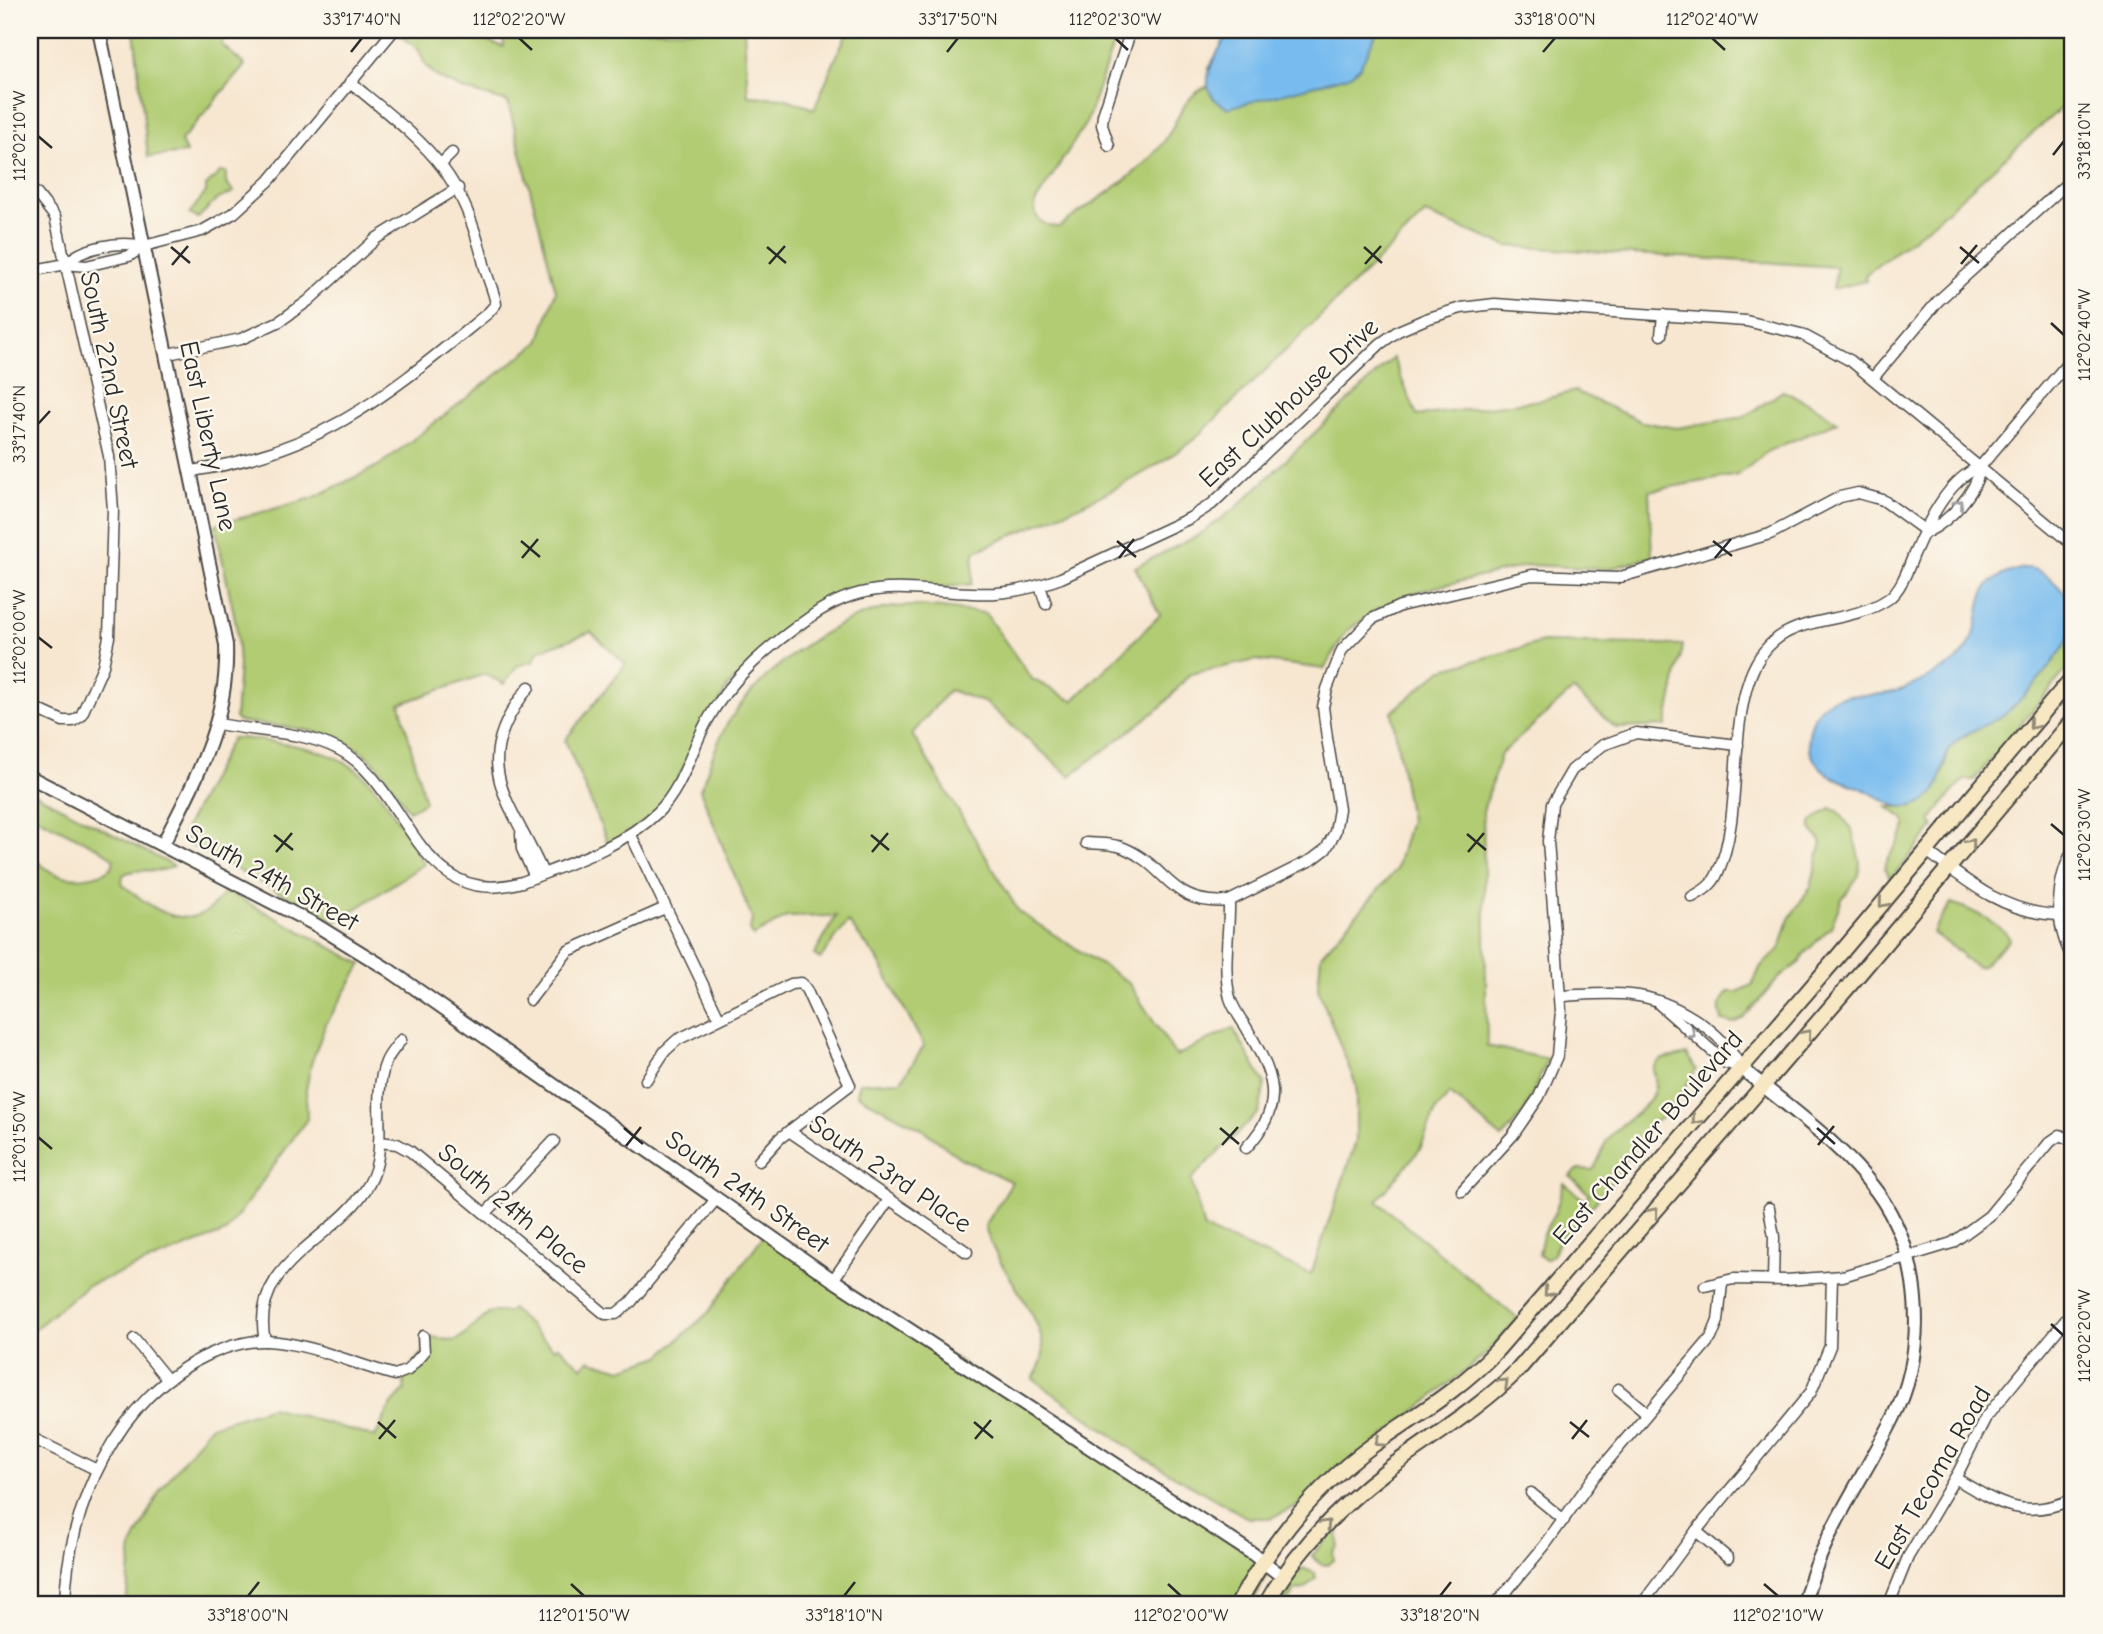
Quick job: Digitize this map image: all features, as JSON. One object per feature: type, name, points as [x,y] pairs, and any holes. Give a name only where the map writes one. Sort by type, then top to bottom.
[{"type":"main road","name":"East Chandler Boulevard","points":[[1238,1604],[1263,1562],[1302,1510],[1345,1467],[1440,1401],[1483,1366],[1927,851],[2073,677]]},
{"type":"main road","name":"East Chandler Boulevard","points":[[1266,1604],[1283,1577],[1322,1528],[1365,1487],[1461,1420],[1518,1370],[1949,869],[2073,720]]},
{"type":"street","name":"East Liberty Lane","points":[[100,30],[226,645],[227,674],[219,724],[207,756],[163,844]]},
{"type":"street","points":[[66,264],[75,254],[97,249],[128,243],[144,246],[173,241],[219,223],[246,205],[394,30]]},
{"type":"street","points":[[1109,146],[1102,125],[1131,30]]},
{"type":"street","points":[[192,471],[286,449],[340,425],[383,397],[496,304],[472,218],[442,163],[350,82]]},
{"type":"street","points":[[442,163],[452,153]]},
{"type":"street","points":[[1873,378],[1938,301],[2073,178]]},
{"type":"street","points":[[167,354],[241,339],[280,321],[307,301],[377,238],[458,188]]},
{"type":"street","name":"South 22nd Street","points":[[30,706],[63,721],[73,721],[81,716],[107,651],[113,510],[105,432],[55,217],[36,193]]},
{"type":"street","points":[[30,271],[66,264],[77,267],[100,263],[129,256],[144,246]]},
{"type":"street","points":[[97,249],[100,263]]},
{"type":"street","name":"East Clubhouse Drive","points":[[219,724],[292,736],[339,749],[368,771],[430,860],[449,875],[495,887],[509,886],[631,835],[661,809],[680,782],[705,726],[728,686],[814,614],[859,593],[886,587],[997,593],[1040,586],[1159,534],[1212,504],[1370,352],[1398,331],[1461,308],[1495,304],[1746,321],[1801,334],[1829,347],[1873,378],[2073,545]]},
{"type":"street","points":[[1661,335],[1663,315]]},
{"type":"street","points":[[1692,897],[1708,888],[1718,872],[1727,835],[1749,679],[1758,660],[1771,644],[1809,623],[1875,606],[1895,593],[1927,532],[1944,523],[1979,480],[1980,467],[2073,357]]},
{"type":"street","points":[[1086,843],[1123,847],[1138,855],[1180,892],[1197,900],[1229,901],[1313,859],[1326,849],[1335,832],[1339,809],[1325,728],[1326,689],[1342,650],[1372,619],[1400,606],[1532,575],[1617,578],[1759,538],[1840,497],[1858,493],[1883,500],[1927,532]]},
{"type":"street","points":[[1040,586],[1046,604]]},
{"type":"street","points":[[529,687],[508,714],[497,749],[498,776],[539,875]]},
{"type":"street","points":[[1462,1191],[1513,1135],[1547,1082],[1560,1039],[1560,996],[1548,841],[1552,804],[1573,770],[1603,745],[1636,733],[1738,746]]},
{"type":"street","name":"South 24th Street","points":[[30,777],[316,925],[389,970],[833,1280],[1283,1577]]},
{"type":"street","points":[[631,835],[719,1018]]},
{"type":"street","points":[[2073,849],[2061,879],[2060,915],[2063,937],[2073,959]]},
{"type":"street","points":[[1927,851],[1976,890],[1999,901],[2042,915],[2060,915]]},
{"type":"street","points":[[1229,901],[1228,985],[1231,1001],[1269,1068],[1273,1084],[1263,1129],[1246,1148]]},
{"type":"street","points":[[530,1000],[568,951],[665,908]]},
{"type":"street","points":[[646,1080],[665,1051],[677,1040],[791,984],[801,983],[850,1085],[789,1131],[759,1161]]},
{"type":"street","points":[[1560,996],[1633,995],[1681,1010],[1698,1022],[1733,1052],[1740,1067],[1863,1176],[1886,1206],[1907,1258],[1914,1287],[1916,1322],[1914,1354],[1907,1386],[1887,1432],[1832,1527],[1804,1604]]},
{"type":"street","points":[[265,1341],[262,1326],[265,1300],[286,1265],[335,1222],[369,1185],[376,1167],[379,1103],[385,1062],[401,1040]]},
{"type":"street","name":"South 23rd Place","points":[[789,1131],[888,1201],[967,1252]]},
{"type":"street","points":[[1705,1286],[1733,1279],[1832,1278],[1952,1243],[1979,1226],[2050,1142],[2060,1135],[2073,1141]]},
{"type":"street","points":[[486,1213],[554,1141]]},
{"type":"street","name":"South 24th Place","points":[[379,1142],[397,1144],[410,1151],[605,1314],[615,1314],[631,1302],[717,1198]]},
{"type":"street","points":[[833,1280],[888,1201]]},
{"type":"street","points":[[1769,1208],[1774,1237],[1773,1280]]},
{"type":"street","points":[[1642,1604],[1696,1531],[1791,1419],[1820,1376],[1833,1331],[1832,1278]]},
{"type":"street","points":[[1496,1604],[1716,1330],[1722,1283]]},
{"type":"street","name":"East Tecoma Road","points":[[1889,1604],[1908,1557],[1991,1410],[2073,1311]]},
{"type":"street","points":[[65,1604],[74,1535],[97,1470],[112,1443],[166,1378],[185,1365],[224,1348],[265,1341],[322,1351],[395,1376],[408,1370],[424,1352],[423,1336]]},
{"type":"street","points":[[134,1339],[166,1378]]},
{"type":"street","points":[[1618,1389],[1647,1413]]},
{"type":"street","points":[[30,1437],[97,1470]]},
{"type":"street","points":[[1955,1478],[1999,1504],[2021,1509],[2049,1507],[2073,1499]]},
{"type":"street","points":[[1531,1493],[1564,1520]]},
{"type":"street","points":[[1696,1531],[1728,1558]]},
{"type":"green space","points":[[134,30],[217,30],[226,37],[221,44],[245,65],[181,141],[186,153],[148,157]]},
{"type":"green space","points":[[394,30],[455,30],[504,47],[503,30],[744,30],[748,96],[784,98],[814,109],[848,30],[1118,30],[1087,121],[1035,203],[1040,221],[1059,227],[1115,187],[1155,153],[1187,102],[1208,86],[1209,68],[1230,30],[2073,30],[2073,97],[1933,223],[1865,275],[1866,281],[1833,289],[1837,267],[1507,246],[1425,214],[1197,437],[1172,455],[1090,501],[974,552],[972,584],[930,589],[886,587],[814,614],[728,686],[661,809],[609,846],[565,740],[626,664],[591,632],[538,651],[534,661],[517,666],[504,684],[485,674],[400,704],[425,802],[409,811],[381,770],[352,745],[316,732],[239,722],[235,718],[239,665],[236,624],[215,525],[313,498],[380,465],[539,342],[556,291],[508,102],[462,89],[437,77],[425,65],[419,50]]},
{"type":"green space","points":[[220,172],[226,172],[226,183],[234,192],[216,200],[198,218],[189,214],[206,192],[206,186]]},
{"type":"green space","points":[[1393,358],[1417,416],[1541,400],[1575,391],[1642,422],[1677,428],[1744,417],[1783,391],[1811,404],[1837,422],[1768,451],[1738,475],[1649,491],[1652,557],[1608,569],[1530,565],[1419,591],[1376,610],[1347,631],[1324,669],[1256,660],[1190,674],[1161,707],[1070,776],[986,703],[949,690],[912,734],[1019,912],[1128,982],[1176,1056],[1233,1028],[1265,1084],[1259,1112],[1191,1179],[1204,1229],[1311,1274],[1356,1141],[1356,1085],[1318,989],[1321,955],[1396,870],[1410,820],[1392,712],[1441,670],[1543,642],[1683,645],[1666,726],[1616,728],[1573,690],[1501,754],[1483,811],[1487,1046],[1548,1059],[1524,1112],[1502,1138],[1450,1094],[1436,1110],[1420,1149],[1377,1201],[1518,1319],[1487,1353],[1298,1506],[1271,1518],[1248,1518],[1144,1458],[1033,1379],[1043,1357],[1042,1339],[1028,1307],[998,1257],[985,1226],[1012,1182],[960,1158],[922,1129],[857,1095],[859,1083],[901,1081],[924,1046],[877,958],[848,922],[820,959],[814,955],[836,916],[787,917],[753,936],[750,930],[752,918],[700,790],[716,746],[729,721],[742,703],[777,667],[839,625],[883,609],[920,606],[985,613],[1032,679],[1073,701],[1160,615],[1135,567],[1197,536],[1237,507]]},
{"type":"green space","points":[[2073,627],[2073,662],[1974,780],[1964,780],[1946,800],[1931,820],[1934,827],[1891,879],[1884,869],[1906,826],[1903,818],[1887,807],[1899,807],[1943,773],[1949,749],[1955,742],[2015,705],[2060,650]]},
{"type":"green space","points":[[232,738],[314,750],[337,758],[356,769],[384,799],[424,864],[336,922],[188,844],[184,835],[187,825]]},
{"type":"green space","points":[[30,791],[174,866],[123,875],[122,884],[162,911],[173,916],[196,916],[210,909],[226,891],[362,964],[325,1026],[311,1064],[306,1090],[307,1119],[226,1232],[86,1286],[30,1333],[30,855],[52,872],[75,878],[106,871],[112,867],[114,859],[95,846],[36,817],[30,818]]},
{"type":"green space","points":[[1831,808],[1839,812],[1852,830],[1860,862],[1859,875],[1842,899],[1831,927],[1805,953],[1800,962],[1779,978],[1743,1019],[1733,1023],[1722,1021],[1719,1006],[1728,992],[1737,992],[1752,985],[1761,966],[1780,949],[1789,919],[1811,886],[1822,842],[1811,829],[1811,822]]},
{"type":"green space","points":[[1951,903],[1992,922],[2010,939],[1982,966],[1977,967],[1963,958],[1961,953],[1933,933]]},
{"type":"green space","points":[[1687,1054],[1696,1069],[1671,1110],[1648,1127],[1608,1186],[1586,1213],[1561,1237],[1552,1255],[1546,1260],[1539,1255],[1543,1234],[1556,1210],[1564,1183],[1585,1201],[1589,1194],[1570,1176],[1579,1169],[1593,1170],[1608,1139],[1649,1101],[1654,1092],[1653,1069],[1656,1064],[1663,1059]]},
{"type":"green space","points":[[765,1233],[1271,1568],[1251,1604],[126,1604],[132,1546],[161,1489],[210,1426],[271,1407],[375,1437],[391,1405],[405,1390],[404,1379],[409,1369],[424,1352],[423,1336],[456,1341],[491,1312],[509,1312],[512,1309],[554,1349],[558,1346],[582,1367],[589,1360],[622,1369],[660,1356],[708,1313]]},
{"type":"green space","points":[[1338,1526],[1339,1545],[1333,1553],[1334,1560],[1328,1565],[1320,1564],[1312,1555]]},
{"type":"green space","points":[[1302,1568],[1315,1573],[1316,1578],[1304,1589],[1295,1590],[1291,1598],[1277,1604]]},
{"type":"water","points":[[1230,30],[1378,30],[1360,67],[1349,76],[1228,108],[1216,101],[1208,83],[1213,62]]},
{"type":"water","points":[[2024,568],[2044,574],[2067,596],[2074,616],[2070,635],[2046,670],[2010,710],[1955,742],[1945,759],[1934,793],[1916,805],[1896,806],[1826,773],[1809,748],[1809,735],[1819,709],[1835,698],[1882,694],[1903,689],[1950,665],[1968,647],[1986,589],[2005,574]]}]
